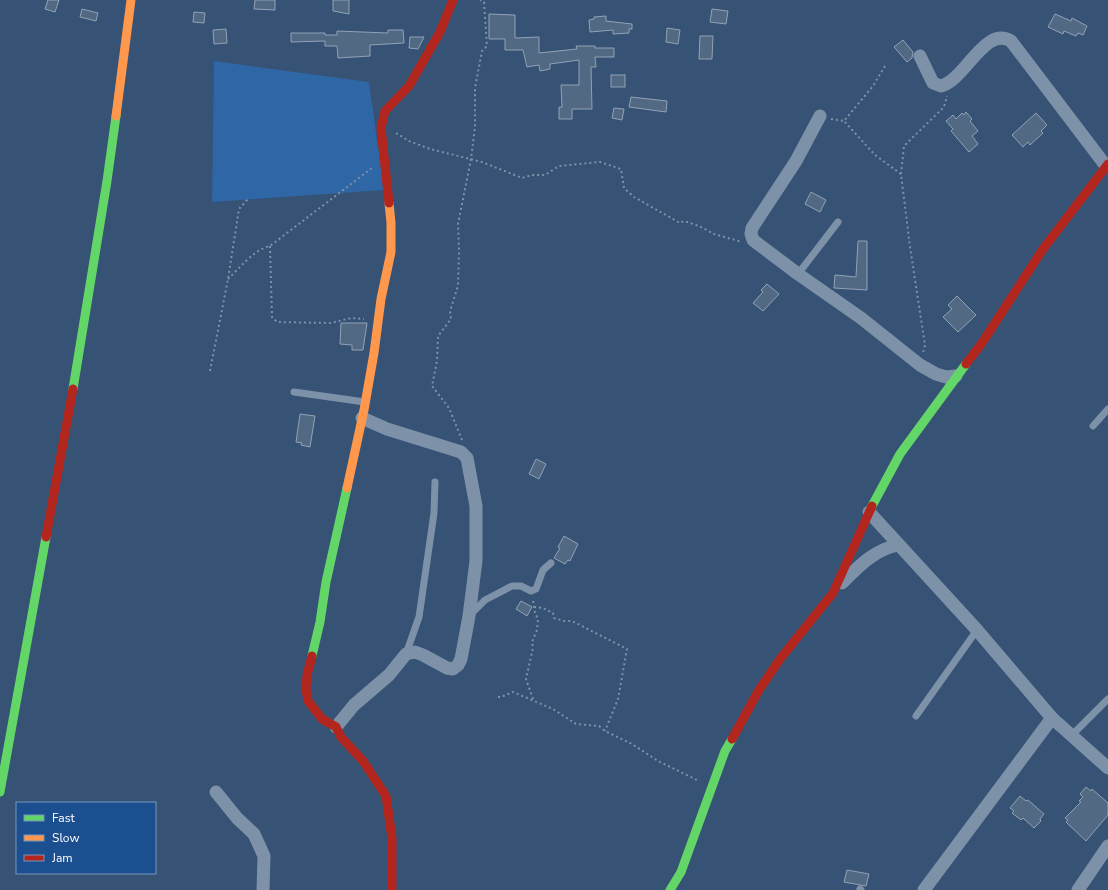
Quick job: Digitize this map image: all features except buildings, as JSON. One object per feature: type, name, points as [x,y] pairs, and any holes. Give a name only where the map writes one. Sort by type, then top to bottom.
[{"type":"street","points":[[0,792],[81,344],[107,181],[131,0]]},
{"type":"street","points":[[392,890],[392,838],[386,796],[363,761],[341,737],[336,727],[322,719],[308,701],[307,682],[320,622],[336,532],[362,418],[391,252],[391,223],[381,128],[386,111],[409,86],[440,32],[453,0]]},
{"type":"street","points":[[833,593],[869,512],[900,454],[956,376],[982,343],[1043,250],[1107,165],[1011,41],[1007,38],[999,38],[990,41],[950,82],[941,86],[933,83],[920,56]]},
{"type":"street","points":[[820,116],[796,161],[752,228],[750,234],[753,240],[798,274],[861,318],[920,365],[936,374],[946,377],[956,376]]},
{"type":"street","points":[[336,727],[354,705],[389,675],[406,654],[415,652],[447,668],[453,669],[458,666],[461,659],[469,616],[476,561],[476,506],[467,458],[461,452],[387,429],[362,418]]},
{"type":"street","points":[[869,512],[977,630],[1052,718],[1108,768]]},
{"type":"street","points":[[670,890],[681,872],[690,850],[725,751],[759,690],[798,635],[850,575],[877,552],[898,544]]},
{"type":"street","points":[[924,890],[1052,718]]},
{"type":"street","points":[[216,792],[236,818],[254,834],[264,856],[263,890]]},
{"type":"street","points":[[1078,890],[1108,846]]},
{"type":"lane","points":[[798,274],[838,222]]},
{"type":"lane","points":[[294,392],[365,402]]},
{"type":"lane","points":[[1093,426],[1108,409]]},
{"type":"lane","points":[[406,654],[419,617],[434,513],[435,482]]},
{"type":"lane","points":[[469,616],[484,600],[512,586],[521,586],[531,591],[536,589],[543,570],[551,563]]},
{"type":"lane","points":[[916,716],[977,630]]},
{"type":"lane","points":[[1072,735],[1108,699]]},
{"type":"path","points":[[467,458],[460,432],[449,408],[432,386],[437,361],[438,336],[451,319],[450,311],[458,286],[458,224],[471,159],[475,127],[475,88],[482,51],[486,46],[484,2],[480,0]]},
{"type":"path","points":[[885,66],[873,86],[844,121],[875,155],[901,174]]},
{"type":"path","points":[[920,365],[925,346],[901,174],[904,146],[944,107],[950,82]]},
{"type":"path","points":[[381,128],[430,149],[498,167],[522,178],[532,175],[545,175],[559,166],[600,162],[620,169],[624,188],[634,197],[680,223],[684,221],[740,243],[753,240]]},
{"type":"path","points":[[228,279],[255,254],[270,246],[385,157]]},
{"type":"path","points":[[210,371],[240,209],[248,199]]},
{"type":"path","points":[[270,246],[272,317],[277,322],[331,323],[351,318],[378,320]]},
{"type":"path","points":[[531,591],[535,613],[538,618],[537,630],[535,638],[532,642],[533,648],[526,680],[533,699]]},
{"type":"path","points":[[534,607],[548,610],[553,613],[554,618],[564,621],[572,621],[626,649],[618,699],[605,731]]},
{"type":"path","points":[[498,697],[513,692],[533,699],[553,709],[576,724],[599,726],[605,731],[632,744],[675,770],[701,782],[713,783]]},
{"type":"shaded area","points":[[214,61],[369,82],[384,190],[212,202]]},
{"type":"traffic: fast","points":[[73,389],[107,181],[116,116]]},
{"type":"traffic: fast","points":[[872,506],[900,454],[966,364]]},
{"type":"traffic: fast","points":[[312,656],[320,622],[326,582],[347,488]]},
{"type":"traffic: fast","points":[[0,792],[46,537]]},
{"type":"traffic: fast","points":[[670,890],[681,872],[725,751],[732,739]]},
{"type":"traffic: slow","points":[[116,116],[131,0]]},
{"type":"traffic: slow","points":[[347,488],[364,410],[374,353],[381,299],[391,252],[389,203]]},
{"type":"traffic: jam","points":[[389,203],[381,128],[385,111],[409,86],[440,32],[453,0]]},
{"type":"traffic: jam","points":[[966,364],[982,343],[1043,249],[1108,164]]},
{"type":"traffic: jam","points":[[46,537],[73,389]]},
{"type":"traffic: jam","points":[[732,739],[759,690],[780,659],[833,593],[872,506]]},
{"type":"traffic: jam","points":[[312,656],[307,675],[306,689],[308,701],[322,719],[336,727],[341,737],[363,761],[386,796],[392,838],[392,890]]}]
